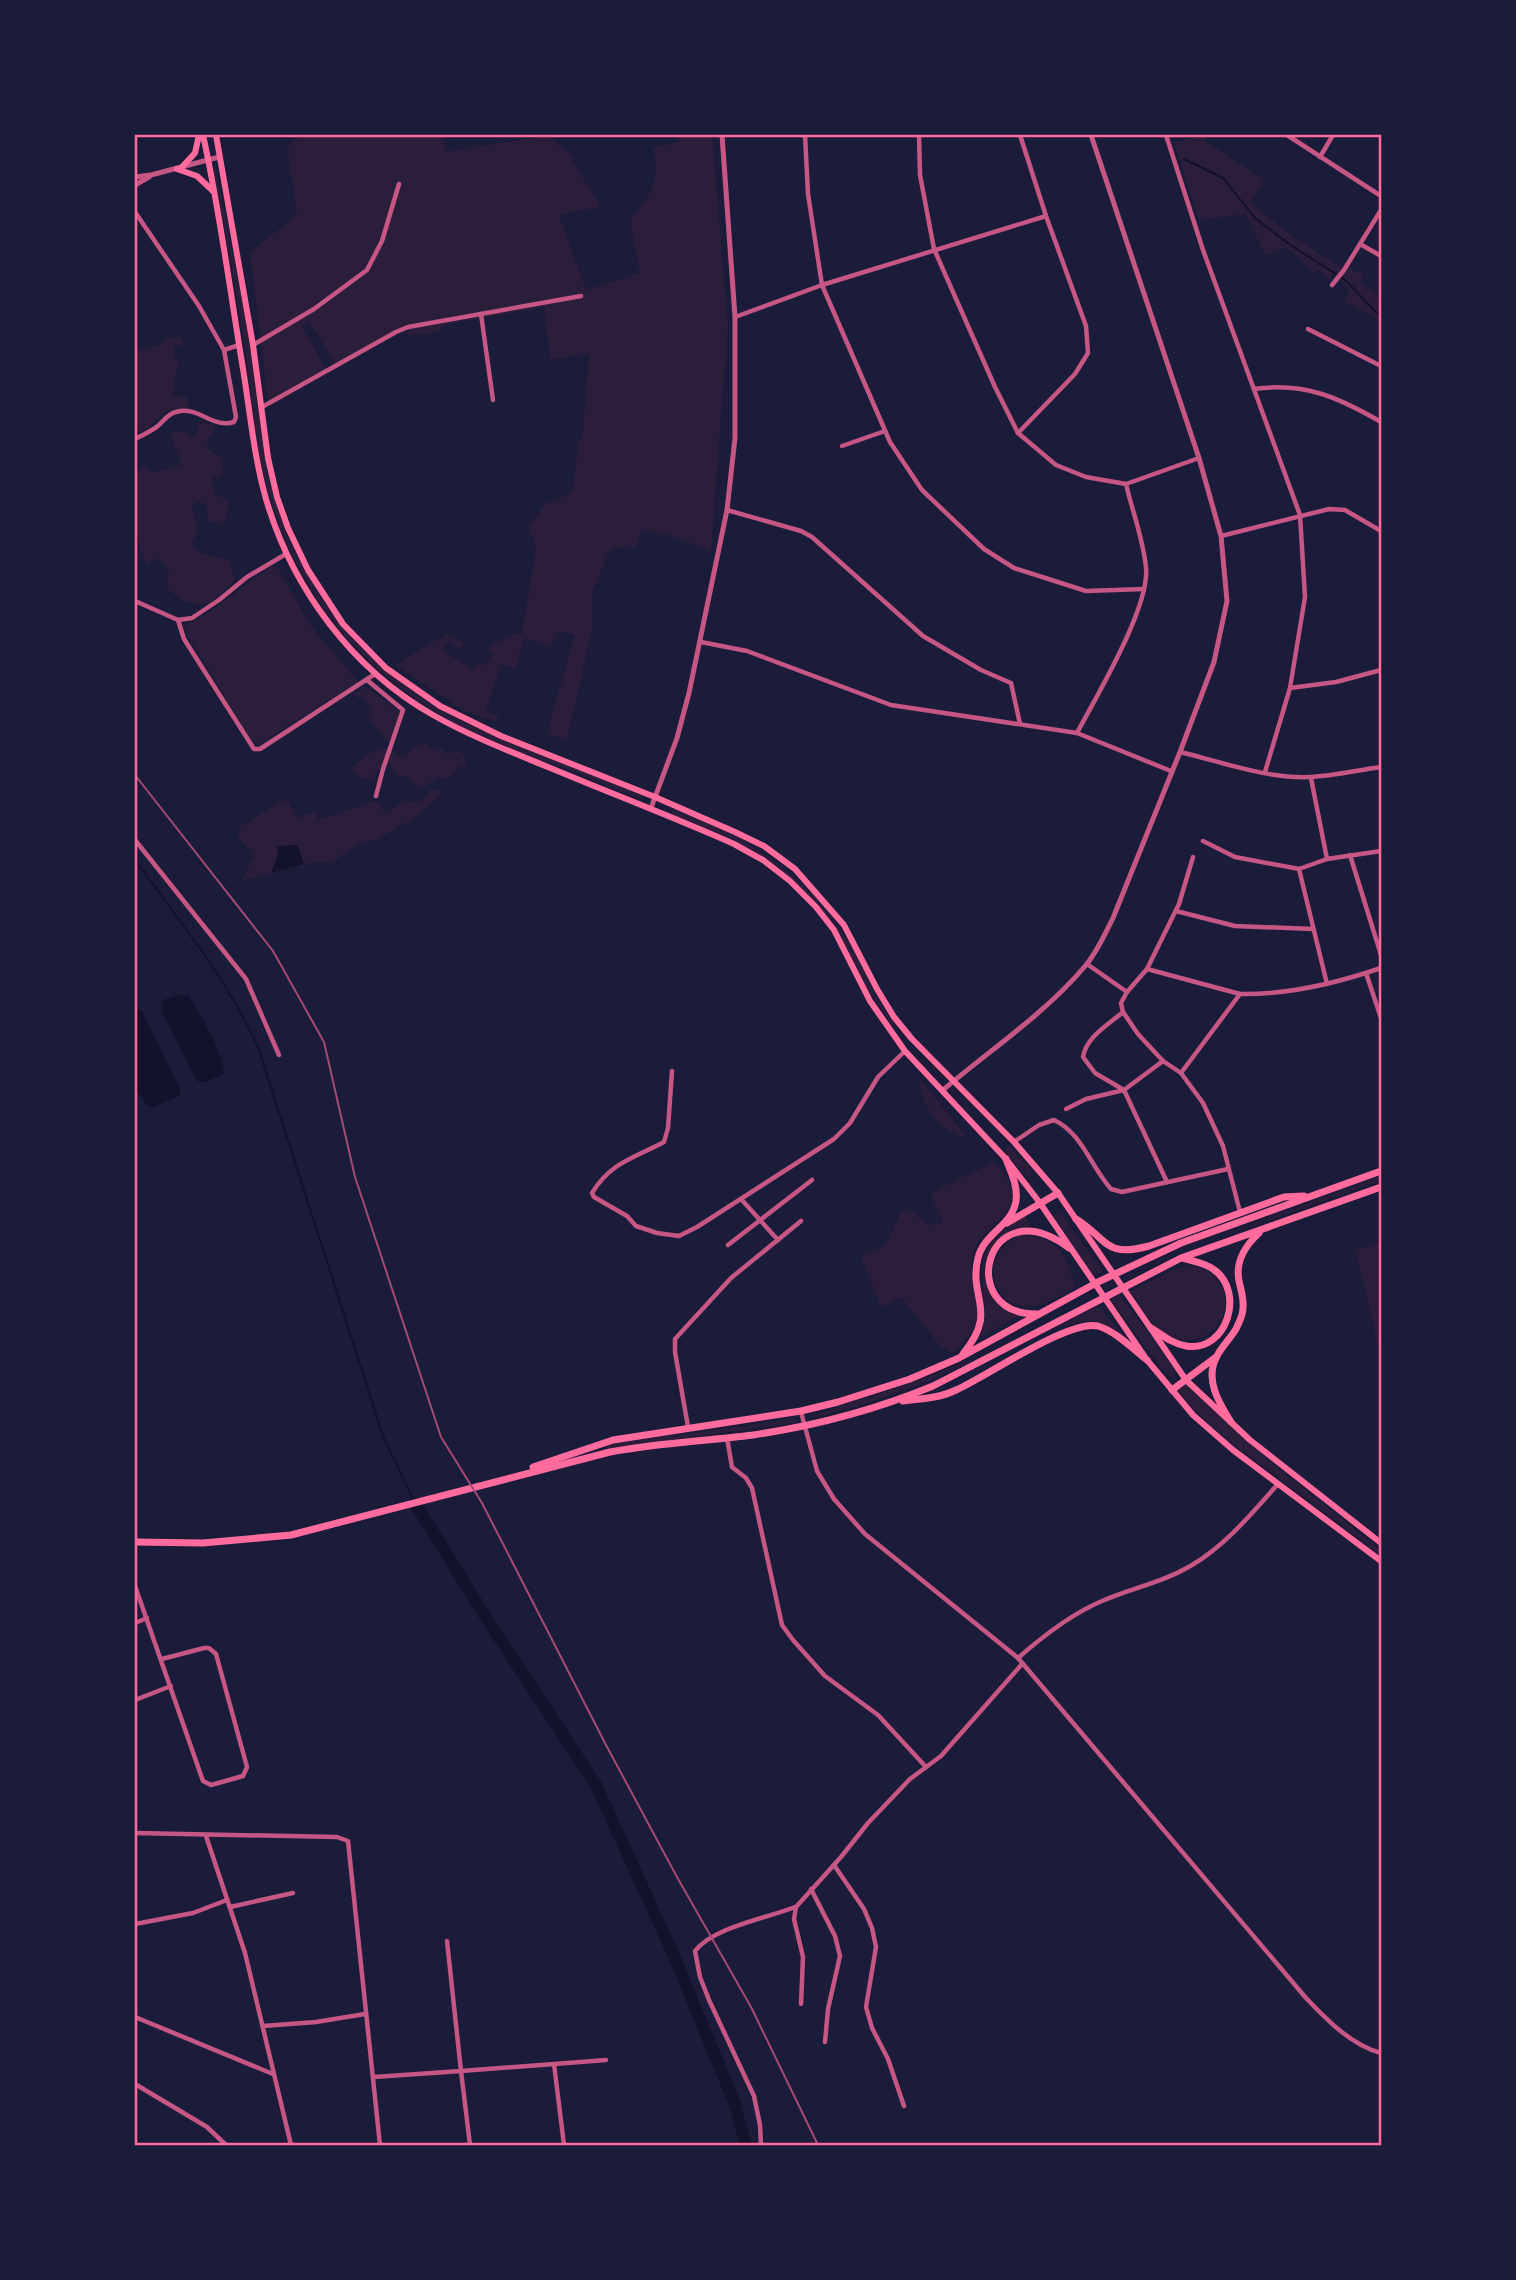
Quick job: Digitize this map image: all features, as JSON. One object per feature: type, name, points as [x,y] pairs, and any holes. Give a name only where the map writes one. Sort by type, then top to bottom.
[{"type":"highway","points":[[1006,1159],[1015,1184],[1016,1197],[1006,1224]]},
{"type":"highway","points":[[503,1479],[604,1442],[801,1410],[886,1388],[959,1358],[1107,1278],[1181,1243],[1381,1171]]},
{"type":"highway","points":[[892,1403],[933,1386],[1181,1258],[1381,1187]]},
{"type":"highway","points":[[959,1358],[976,1337],[981,1321],[976,1272],[980,1251],[990,1236],[1006,1224],[1058,1194]]},
{"type":"highway","points":[[1076,1219],[1108,1246],[1120,1251],[1130,1251],[1284,1197],[1312,1195]]},
{"type":"highway","points":[[1171,1390],[1216,1356],[1231,1336],[1244,1308],[1238,1276],[1241,1256],[1249,1242],[1262,1230]]},
{"type":"highway","points":[[1045,1312],[1022,1313],[1004,1305],[992,1290],[990,1257],[1001,1241],[1024,1231],[1051,1237],[1069,1248]]},
{"type":"highway","points":[[1152,1328],[1188,1347],[1210,1342],[1228,1320],[1231,1302],[1226,1282],[1212,1267],[1181,1258]]},
{"type":"highway","points":[[135,1542],[203,1543],[291,1535],[606,1453],[804,1426],[892,1403],[937,1396],[955,1391],[1047,1342],[1086,1325],[1106,1329],[1147,1360]]},
{"type":"highway","points":[[1216,1356],[1212,1378],[1216,1397],[1231,1422]]},
{"type":"highway","points":[[604,1442],[602,1447],[606,1453]]},
{"type":"main road","points":[[201,135],[216,195],[263,486],[286,554],[325,619],[375,674],[417,706],[458,729],[734,844],[763,860],[790,881],[834,930],[870,1001],[905,1051],[1006,1159],[1171,1390],[1233,1450],[1381,1561]]},
{"type":"main road","points":[[201,135],[195,153],[179,168],[202,179],[216,195]]},
{"type":"main road","points":[[216,135],[253,345],[272,477],[288,527],[315,582],[333,610],[370,654],[423,696],[456,715],[501,736],[655,797],[764,846],[795,869],[844,925],[894,1017],[912,1039],[1014,1142],[1058,1194],[1186,1380],[1259,1447],[1381,1543]]},
{"type":"street","points":[[651,808],[677,738],[701,642],[727,510],[735,439],[735,317],[722,135]]},
{"type":"street","points":[[805,135],[808,194],[822,285],[885,431],[922,490],[984,549],[1014,568],[1086,591],[1144,589]]},
{"type":"street","points":[[919,135],[920,175],[934,249],[1018,433],[1056,465],[1086,477],[1126,484],[1199,458]]},
{"type":"street","points":[[1018,433],[1075,374],[1088,353],[1086,326],[1020,135]]},
{"type":"street","points":[[943,1090],[1046,1007],[1087,964],[1113,918],[1180,752],[1214,662],[1227,601],[1220,536],[1199,458],[1091,135]]},
{"type":"street","points":[[1166,135],[1203,250],[1300,515],[1306,597],[1290,688],[1265,772]]},
{"type":"street","points":[[1287,135],[1381,195]]},
{"type":"street","points":[[1320,157],[1333,135]]},
{"type":"street","points":[[135,177],[219,157]]},
{"type":"street","points":[[135,185],[151,175]]},
{"type":"street","points":[[253,345],[314,309],[367,270],[382,242],[399,184]]},
{"type":"street","points":[[1332,285],[1381,210]]},
{"type":"street","points":[[135,214],[170,263],[224,350],[236,417],[234,422],[222,424],[195,412],[174,412],[158,426],[135,439]]},
{"type":"street","points":[[735,317],[822,285],[1046,216]]},
{"type":"street","points":[[1360,244],[1381,256]]},
{"type":"street","points":[[261,408],[396,332],[581,296]]},
{"type":"street","points":[[481,314],[493,400]]},
{"type":"street","points":[[1308,328],[1381,366]]},
{"type":"street","points":[[224,350],[239,345]]},
{"type":"street","points":[[1254,388],[1286,385],[1314,392],[1345,401],[1381,422]]},
{"type":"street","points":[[842,446],[885,431]]},
{"type":"street","points":[[1077,733],[1117,658],[1144,589],[1146,569],[1126,484]]},
{"type":"street","points":[[1220,536],[1329,509],[1345,510],[1381,531]]},
{"type":"street","points":[[727,510],[801,531],[812,537],[923,636],[981,670],[1011,683],[1020,724]]},
{"type":"street","points":[[135,601],[178,620],[192,618],[247,577],[286,554]]},
{"type":"street","points":[[178,620],[184,639],[254,749],[260,749],[375,674]]},
{"type":"street","points":[[701,642],[747,651],[891,705],[1077,733],[1171,771]]},
{"type":"street","points":[[1290,688],[1336,682],[1381,670]]},
{"type":"street","points":[[367,680],[403,710],[376,796]]},
{"type":"street","points":[[1180,752],[1265,772],[1311,778],[1381,766]]},
{"type":"street","points":[[1311,778],[1327,859]]},
{"type":"street","points":[[135,840],[246,979],[279,1055]]},
{"type":"street","points":[[1203,841],[1235,857],[1299,869],[1327,859],[1381,851]]},
{"type":"street","points":[[1350,855],[1381,955]]},
{"type":"street","points":[[1193,857],[1176,911],[1147,969],[1121,1003],[1123,1012],[1138,1034],[1163,1061],[1181,1073],[1203,1103],[1214,1123],[1240,1212]]},
{"type":"street","points":[[1299,869],[1327,984]]},
{"type":"street","points":[[1176,911],[1236,926],[1313,929]]},
{"type":"street","points":[[1087,964],[1127,992]]},
{"type":"street","points":[[1147,969],[1240,994],[1253,994],[1327,984],[1381,968]]},
{"type":"street","points":[[1366,973],[1379,1003],[1381,1018]]},
{"type":"street","points":[[1181,1073],[1240,994]]},
{"type":"street","points":[[1123,1012],[1092,1038],[1084,1048],[1083,1057],[1095,1073],[1124,1090],[1167,1182]]},
{"type":"street","points":[[672,1071],[668,1128],[664,1142],[611,1168],[592,1193],[594,1197],[627,1216],[636,1226],[679,1236],[834,1139],[850,1123],[878,1077],[905,1051]]},
{"type":"street","points":[[1066,1109],[1086,1099],[1124,1090],[1163,1061]]},
{"type":"street","points":[[1014,1142],[1039,1125],[1054,1120],[1065,1125],[1111,1189],[1122,1192],[1228,1169]]},
{"type":"street","points":[[728,1245],[812,1180]]},
{"type":"street","points":[[741,1199],[778,1241]]},
{"type":"street","points":[[688,1427],[675,1339],[731,1278],[801,1221]]},
{"type":"street","points":[[801,1410],[817,1471],[824,1485],[865,1534],[1018,1658],[1324,2018],[1352,2040],[1381,2053]]},
{"type":"street","points":[[727,1437],[733,1466],[752,1488],[782,1625],[825,1676],[878,1715],[926,1767]]},
{"type":"street","points":[[1018,1658],[1043,1637],[1082,1611],[1171,1577],[1210,1554],[1278,1484]]},
{"type":"street","points":[[135,1586],[205,1783],[211,1785],[243,1776],[247,1767],[216,1654],[209,1648],[204,1648],[162,1659]]},
{"type":"street","points":[[135,1623],[147,1618]]},
{"type":"street","points":[[761,2145],[754,2096],[709,2000],[700,1977],[695,1951],[719,1935],[796,1907],[868,1823],[910,1779],[941,1756],[1022,1664]]},
{"type":"street","points":[[135,1700],[171,1686]]},
{"type":"street","points":[[135,1833],[337,1837],[348,1840],[380,2145]]},
{"type":"street","points":[[206,1836],[228,1900],[263,2026],[291,2145]]},
{"type":"street","points":[[834,1865],[864,1909],[872,1928],[876,1947],[866,2007],[904,2106]]},
{"type":"street","points":[[811,1889],[835,1936],[840,1956],[828,2009],[825,2042]]},
{"type":"street","points":[[230,1907],[293,1892]]},
{"type":"street","points":[[135,1924],[193,1913],[228,1900]]},
{"type":"street","points":[[796,1907],[794,1919],[803,1957],[801,2004]]},
{"type":"street","points":[[447,1941],[470,2145]]},
{"type":"street","points":[[263,2026],[316,2022],[365,2014]]},
{"type":"street","points":[[135,2017],[273,2074]]},
{"type":"street","points":[[374,2077],[606,2060]]},
{"type":"street","points":[[554,2064],[564,2145]]},
{"type":"street","points":[[135,2084],[207,2127],[226,2145]]},
{"type":"shaded area","points":[[302,135],[444,135],[445,152],[547,136],[568,152],[600,207],[559,215],[586,290],[640,273],[630,221],[655,179],[653,148],[677,142],[679,135],[712,135],[728,324],[711,551],[666,534],[642,530],[636,547],[611,548],[592,591],[593,625],[567,740],[546,734],[575,635],[558,631],[551,646],[524,639],[515,669],[501,664],[486,711],[498,716],[497,722],[464,711],[395,665],[446,634],[464,643],[461,648],[448,641],[442,650],[473,670],[479,663],[486,665],[493,653],[488,650],[490,645],[522,634],[536,549],[529,527],[545,504],[572,493],[578,446],[583,432],[589,354],[550,360],[544,307],[444,325],[440,332],[409,336],[404,327],[336,364],[308,320],[301,325],[326,369],[268,401],[250,252],[297,215],[287,147]]},
{"type":"shaded area","points":[[1207,137],[1205,141],[1265,180],[1251,201],[1253,205],[1287,232],[1346,271],[1350,267],[1354,272],[1362,272],[1360,283],[1379,295],[1381,293],[1381,321],[1345,302],[1349,288],[1334,274],[1329,279],[1318,270],[1314,273],[1285,248],[1265,256],[1246,214],[1199,220],[1174,143]]},
{"type":"shaded area","points":[[215,166],[251,345],[266,467],[285,530],[323,602],[371,658],[428,703],[469,725],[643,796],[642,799],[491,740],[441,715],[410,695],[355,647],[311,589],[293,558],[263,474],[236,295],[213,168]]},
{"type":"shaded area","points":[[182,337],[184,344],[174,347],[175,358],[180,365],[175,375],[173,394],[187,397],[189,408],[167,411],[146,429],[135,434],[135,352],[160,345],[165,338]]},
{"type":"shaded area","points":[[198,422],[213,425],[214,432],[207,439],[208,449],[219,457],[223,471],[223,477],[212,478],[214,494],[230,500],[224,525],[209,521],[206,504],[196,501],[191,509],[197,523],[197,531],[191,543],[200,554],[229,559],[235,579],[216,599],[203,604],[183,600],[166,587],[169,569],[156,558],[147,564],[135,536],[135,472],[146,465],[150,473],[181,465],[170,432],[183,431],[192,437],[196,435]]},
{"type":"shaded area","points":[[270,567],[277,567],[309,623],[358,682],[258,745],[250,739],[183,627],[217,607]]},
{"type":"shaded area","points":[[366,687],[399,711],[399,718],[388,743],[367,716],[372,710],[363,697],[359,699],[353,694]]},
{"type":"shaded area","points":[[427,744],[431,749],[441,749],[447,754],[459,750],[466,758],[466,765],[460,767],[449,779],[437,777],[426,787],[419,788],[406,775],[398,778],[389,764],[377,771],[373,779],[362,778],[351,770],[351,767],[376,749],[392,748],[393,752],[404,758],[417,745]]},
{"type":"shaded area","points":[[431,790],[438,790],[442,794],[412,820],[375,840],[357,845],[334,861],[314,862],[243,881],[242,879],[254,856],[251,848],[247,849],[238,836],[239,827],[274,805],[287,799],[296,818],[316,812],[319,820],[376,801],[386,813],[402,803],[421,801]]},
{"type":"shaded area","points":[[674,810],[727,832],[751,846],[774,862],[816,899],[851,945],[875,994],[895,1025],[893,1026],[866,987],[832,923],[797,883],[753,850],[731,838],[673,816],[671,812]]},
{"type":"shaded area","points":[[298,845],[304,864],[271,873],[278,855],[277,846]]},
{"type":"shaded area","points":[[178,995],[189,996],[219,1053],[224,1073],[206,1082],[197,1081],[162,1012],[163,1000]]},
{"type":"shaded area","points":[[136,1009],[142,1011],[180,1088],[179,1096],[153,1107],[147,1105],[135,1088]]},
{"type":"shaded area","points":[[920,1081],[968,1139],[949,1130],[934,1118],[925,1102]]},
{"type":"shaded area","points":[[1008,1145],[1032,1170],[1031,1176],[1026,1177],[1005,1152]]},
{"type":"shaded area","points":[[994,1162],[1006,1176],[1012,1194],[1007,1211],[983,1237],[974,1252],[971,1267],[977,1302],[975,1325],[953,1353],[941,1347],[901,1297],[881,1307],[860,1255],[885,1246],[902,1210],[916,1213],[925,1223],[939,1224],[942,1219],[930,1193]]},
{"type":"shaded area","points":[[1381,1176],[1381,1181],[1219,1237]]},
{"type":"shaded area","points":[[1060,1212],[1103,1272],[1093,1277],[1054,1216]]},
{"type":"shaded area","points":[[1025,1215],[1031,1226],[1012,1231],[998,1240],[989,1252],[984,1266],[985,1280],[991,1294],[1002,1306],[1019,1315],[979,1338],[985,1315],[982,1269],[988,1247],[995,1237]]},
{"type":"shaded area","points":[[1022,1235],[1053,1244],[1064,1257],[1076,1287],[1051,1301],[1035,1306],[1020,1306],[1008,1300],[999,1291],[994,1279],[994,1266],[998,1254],[1008,1243]]},
{"type":"shaded area","points":[[1381,1242],[1381,1357],[1355,1250]]},
{"type":"shaded area","points":[[1192,1266],[1210,1273],[1222,1287],[1224,1313],[1209,1333],[1184,1341],[1169,1337],[1157,1328],[1130,1291],[1176,1269]]},
{"type":"shaded area","points":[[1120,1295],[1176,1371],[1175,1375],[1171,1377],[1166,1374],[1110,1299]]},
{"type":"shaded area","points":[[1098,1306],[1129,1341],[1093,1321],[1065,1327],[1062,1325]]},
{"type":"shaded area","points":[[973,1358],[894,1394],[808,1417],[921,1380]]},
{"type":"shaded area","points":[[1185,1383],[1271,1462],[1381,1550],[1381,1555],[1206,1421],[1176,1390]]},
{"type":"shaded area","points":[[794,1418],[794,1423],[608,1449],[608,1445]]},
{"type":"waterway","points":[[1184,159],[1223,178],[1255,218],[1289,244],[1345,280],[1381,317]]},
{"type":"waterway","points":[[135,860],[217,974],[258,1047],[383,1436],[413,1499]]},
{"type":"waterway","points":[[415,1503],[485,1616],[596,1785],[675,1958],[734,2102],[746,2145]]},
{"type":"railway","points":[[135,775],[273,951],[324,1042],[355,1177],[441,1437],[482,1503],[606,1745],[751,2007],[818,2145]]}]
